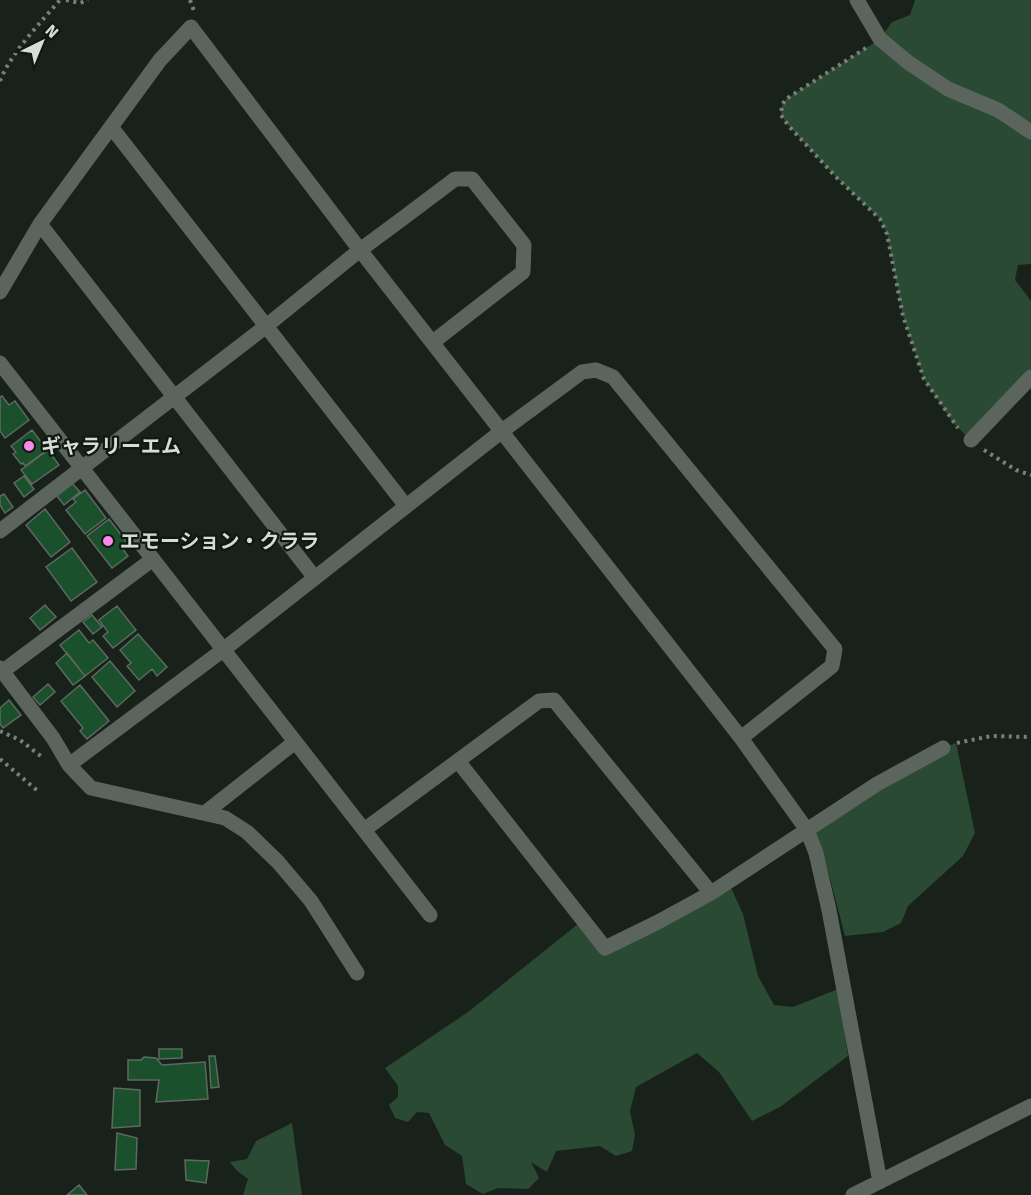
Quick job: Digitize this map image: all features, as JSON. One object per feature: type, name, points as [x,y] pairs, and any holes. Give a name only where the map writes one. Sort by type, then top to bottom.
[{"type":"street","points":[[858,0],[880,39],[909,63],[948,89],[998,110],[1031,132]]},
{"type":"street","points":[[0,292],[40,224],[160,60],[191,27],[360,250],[741,738],[807,830],[816,853],[829,910],[880,1182]]},
{"type":"street","points":[[112,128],[406,506]]},
{"type":"street","points":[[0,531],[265,327],[360,250],[455,179],[472,179],[524,245],[523,272],[433,342]]},
{"type":"street","points":[[40,224],[315,578]]},
{"type":"street","points":[[0,363],[430,915]]},
{"type":"street","points":[[69,765],[223,650],[502,431],[582,372],[596,369],[613,377],[835,649],[832,666],[741,738]]},
{"type":"street","points":[[971,440],[1031,377]]},
{"type":"street","points":[[153,559],[2,669],[53,738],[69,765],[91,788],[225,818],[248,832],[262,844],[311,902],[357,973]]},
{"type":"street","points":[[364,830],[539,701],[554,700],[711,893]]},
{"type":"street","points":[[205,813],[295,742]]},
{"type":"street","points":[[458,762],[605,948],[711,893],[877,784],[943,748]]},
{"type":"street","points":[[853,1195],[1031,1106]]},
{"type":"path","points":[[0,81],[3,73],[28,38],[60,0]]},
{"type":"path","points":[[66,0],[80,3],[88,0]]},
{"type":"path","points":[[880,39],[786,99],[782,105],[781,115],[835,176],[880,219],[887,234],[903,316],[924,379],[954,424],[990,455],[1016,470],[1031,475]]},
{"type":"path","points":[[943,748],[991,736],[1031,737]]},
{"type":"path","points":[[0,759],[39,792]]},
{"type":"green space","points":[[915,0],[1031,0],[1031,264],[1018,265],[1015,280],[1031,301],[1031,377],[971,440],[954,424],[924,379],[903,316],[887,234],[880,219],[835,176],[781,115],[782,105],[786,99],[880,39],[892,22],[910,15]]},
{"type":"green space","points":[[956,743],[975,833],[963,856],[908,906],[901,923],[883,932],[845,936],[824,855],[814,831],[943,748]]},
{"type":"green space","points":[[728,881],[743,914],[758,976],[774,1005],[793,1007],[838,989],[848,1056],[780,1107],[752,1121],[719,1072],[697,1053],[636,1087],[630,1111],[635,1135],[632,1151],[616,1156],[600,1146],[556,1151],[547,1172],[531,1162],[539,1178],[528,1189],[498,1188],[483,1194],[466,1184],[462,1156],[445,1145],[429,1113],[417,1112],[408,1122],[395,1118],[389,1105],[398,1097],[398,1086],[385,1068],[468,1012],[583,920],[605,948]]},
{"type":"green space","points":[[292,1123],[302,1195],[243,1195],[248,1179],[230,1162],[247,1159],[256,1141]]},
{"type":"building","points":[[2,396],[9,405],[15,401],[29,420],[5,438],[0,431],[0,397]]},
{"type":"building","points":[[32,430],[47,450],[25,466],[13,454],[16,452],[11,446]]},
{"type":"building","points":[[48,450],[59,465],[32,484],[21,470]]},
{"type":"building","points":[[24,476],[34,489],[24,497],[14,483]]},
{"type":"building","points":[[72,483],[80,492],[64,505],[57,496]]},
{"type":"building","points":[[85,490],[106,518],[85,534],[66,510],[76,502],[73,499]]},
{"type":"building","points":[[4,494],[13,507],[5,513],[0,505],[0,496]]},
{"type":"building","points":[[45,509],[70,542],[51,557],[26,525]]},
{"type":"building","points":[[109,519],[128,544],[122,548],[128,556],[112,568],[87,536]]},
{"type":"building","points":[[72,548],[97,582],[71,601],[46,567]]},
{"type":"building","points":[[45,605],[56,617],[40,630],[30,618]]},
{"type":"building","points":[[117,606],[136,630],[113,648],[103,636],[108,632],[99,620]]},
{"type":"building","points":[[92,615],[102,627],[93,634],[83,622]]},
{"type":"building","points":[[79,630],[89,643],[93,640],[108,658],[85,676],[60,645]]},
{"type":"building","points":[[138,634],[167,667],[157,676],[152,669],[139,680],[127,666],[131,663],[120,650]]},
{"type":"building","points":[[67,653],[85,676],[73,685],[56,663]]},
{"type":"building","points":[[110,661],[135,691],[117,707],[92,677]]},
{"type":"building","points":[[48,684],[55,692],[40,705],[33,697]]},
{"type":"building","points":[[80,685],[109,721],[87,739],[80,731],[83,728],[61,701]]},
{"type":"building","points":[[9,700],[21,715],[3,728],[0,724],[0,708]]},
{"type":"building","points":[[159,1049],[182,1049],[182,1058],[159,1059]]},
{"type":"building","points":[[209,1056],[215,1056],[219,1087],[211,1088]]},
{"type":"building","points":[[144,1057],[156,1058],[162,1065],[205,1062],[208,1099],[156,1102],[159,1080],[128,1080],[128,1060],[141,1060]]},
{"type":"building","points":[[114,1088],[140,1090],[140,1126],[112,1128]]},
{"type":"building","points":[[117,1133],[137,1138],[136,1169],[115,1170]]},
{"type":"building","points":[[185,1160],[209,1161],[206,1183],[186,1180]]},
{"type":"building","points":[[79,1185],[87,1195],[67,1195]]},
{"type":"place","name":"ギャラリーエム","points":[[29,446]]},
{"type":"place","name":"エモーション・クララ","points":[[108,541]]}]
